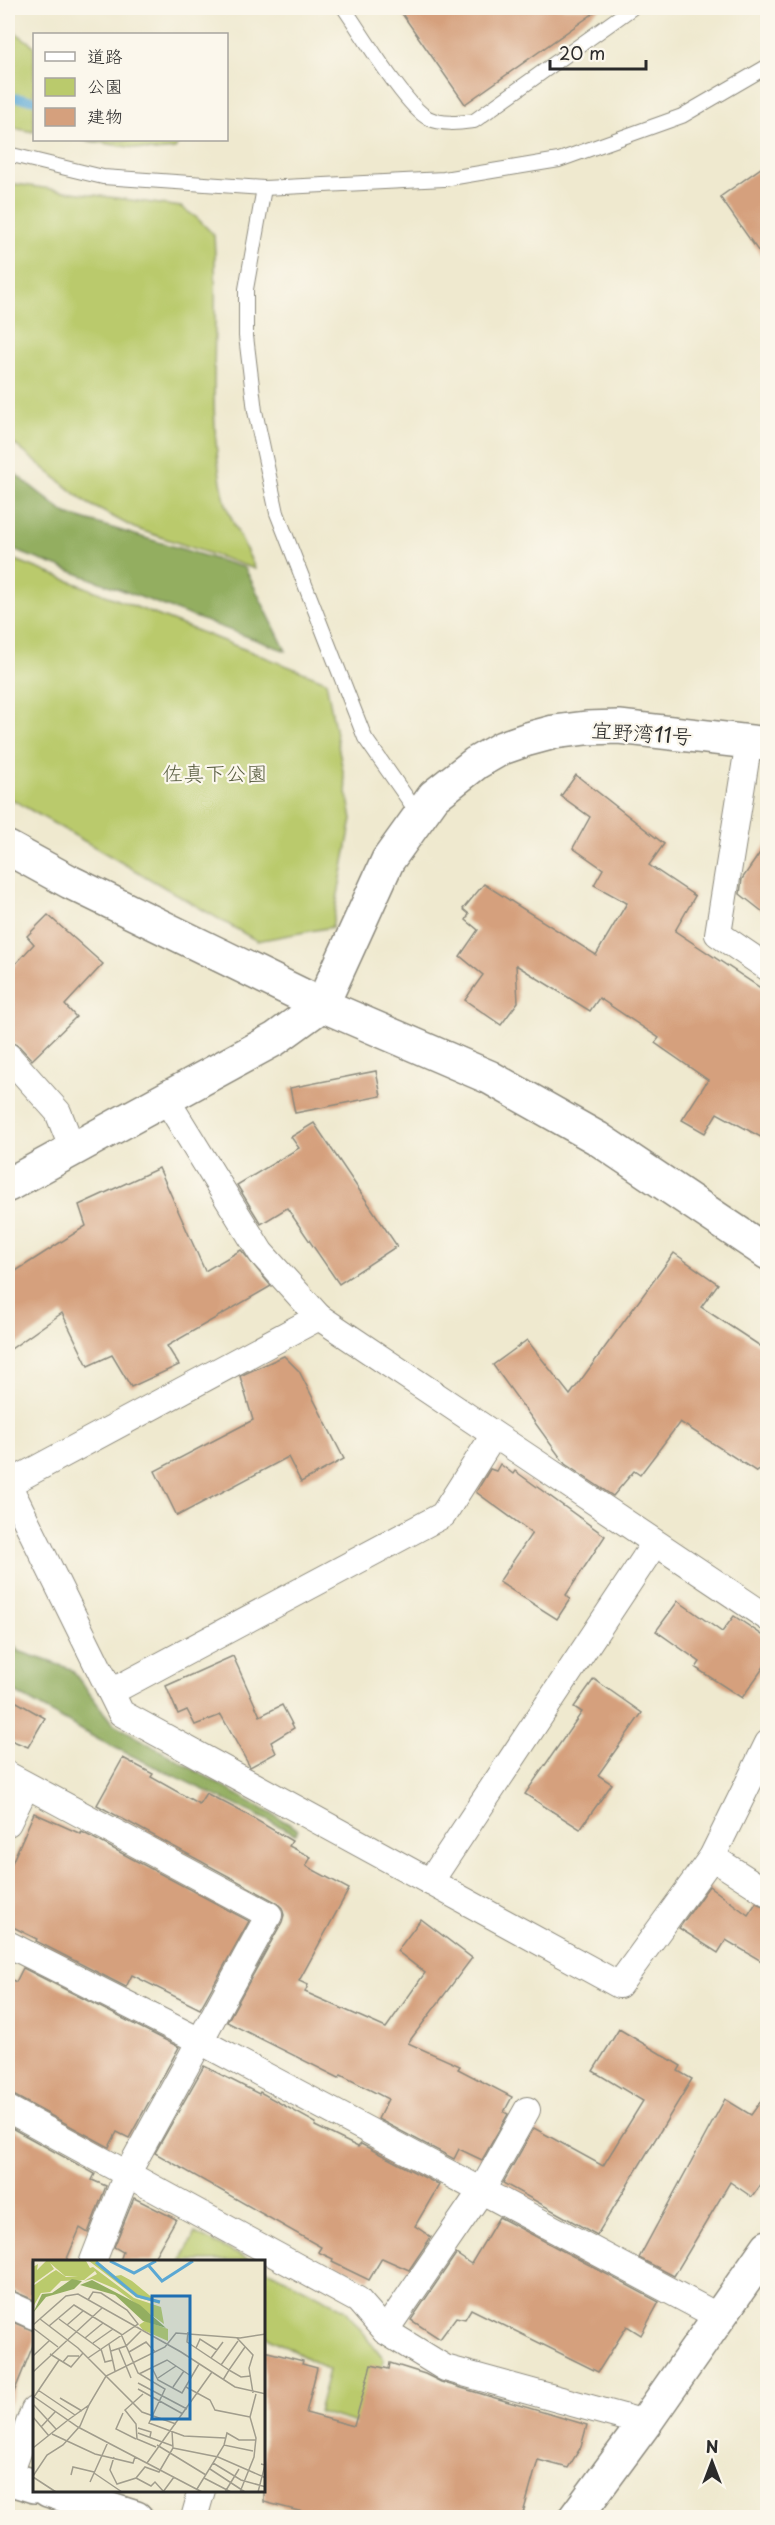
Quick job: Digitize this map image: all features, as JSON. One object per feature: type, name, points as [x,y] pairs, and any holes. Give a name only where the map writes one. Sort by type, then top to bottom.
[{"type":"street","name":"宜野湾11号","points":[[322,1005],[388,860],[419,815],[434,795],[502,748],[554,732],[618,727],[758,742]]},
{"type":"street","points":[[758,742],[717,934],[768,968]]},
{"type":"street","points":[[8,848],[70,882],[322,1005],[489,1077],[597,1138],[768,1253]]},
{"type":"street","points":[[8,1185],[275,1039],[322,1005]]},
{"type":"street","points":[[8,1056],[58,1112],[73,1150]]},
{"type":"street","points":[[166,1100],[261,1253],[319,1317],[768,1618]]},
{"type":"street","points":[[319,1317],[8,1484],[121,1713],[619,1985],[712,1857],[768,1743]]},
{"type":"street","points":[[111,1692],[444,1515],[494,1435]]},
{"type":"street","points":[[430,1882],[655,1543]]},
{"type":"street","points":[[8,1823],[17,1781],[269,1915],[127,2174],[93,2260]]},
{"type":"street","points":[[712,1857],[768,1893]]},
{"type":"street","points":[[8,1944],[200,2041],[719,2317]]},
{"type":"street","points":[[8,2109],[358,2300],[385,2331],[445,2368],[645,2423]]},
{"type":"street","points":[[385,2331],[482,2190],[527,2110]]},
{"type":"street","points":[[575,2517],[645,2423],[768,2247]]},
{"type":"street","points":[[8,2304],[33,2316]]},
{"type":"street","points":[[33,2413],[8,2478],[33,2486]]},
{"type":"street","points":[[55,2492],[136,2517]]},
{"type":"street","points":[[194,2517],[201,2492]]},
{"type":"lane","points":[[344,8],[401,92],[427,118],[446,123],[474,121],[632,8]]},
{"type":"lane","points":[[8,154],[102,177],[264,188],[444,179],[559,160],[682,116],[768,66]]},
{"type":"lane","points":[[264,188],[246,289],[246,336],[255,411],[277,513],[365,738],[419,815]]},
{"type":"green space","points":[[8,27],[33,45],[33,132],[8,127]]},
{"type":"green space","points":[[89,141],[179,141],[175,149],[155,151]]},
{"type":"green space","points":[[8,183],[181,207],[197,218],[214,235],[214,399],[218,465],[227,506],[255,569],[134,528],[87,503],[8,439]]},
{"type":"green space","points":[[8,468],[66,514],[245,568],[286,651],[8,548]]},
{"type":"green space","name":"佐真下公園","points":[[8,557],[326,681],[352,819],[332,927],[257,941],[8,797]]},
{"type":"green space","points":[[8,1636],[18,1651],[71,1669],[112,1723],[298,1829],[296,1834],[99,1740],[8,1688]]},
{"type":"green space","points":[[195,2233],[249,2260],[182,2260]]},
{"type":"green space","points":[[266,2269],[345,2309],[384,2359],[367,2426],[318,2412],[329,2370],[266,2336]]},
{"type":"building","points":[[398,8],[601,8],[465,104]]},
{"type":"building","points":[[768,163],[768,265],[720,197]]},
{"type":"building","points":[[576,775],[664,844],[649,865],[695,896],[675,931],[768,993],[768,1141],[717,1113],[705,1133],[682,1120],[708,1080],[655,1043],[659,1038],[599,998],[590,1011],[516,965],[518,1002],[501,1025],[465,1000],[483,975],[460,956],[478,930],[466,920],[469,914],[463,909],[484,884],[596,955],[627,903],[594,885],[603,869],[573,848],[590,817],[561,796]]},
{"type":"building","points":[[768,841],[768,916],[740,894],[742,879]]},
{"type":"building","points":[[48,915],[103,964],[65,1005],[76,1017],[32,1060],[19,1046],[8,1041],[8,972],[34,944],[27,936]]},
{"type":"building","points":[[376,1071],[381,1096],[295,1113],[290,1088]]},
{"type":"building","points":[[314,1123],[397,1246],[339,1284],[287,1208],[261,1224],[237,1185],[299,1148],[291,1137]]},
{"type":"building","points":[[159,1168],[205,1271],[241,1250],[271,1286],[167,1346],[179,1365],[131,1387],[112,1355],[88,1366],[62,1313],[8,1351],[8,1276],[86,1226],[79,1205]]},
{"type":"building","points":[[674,1253],[718,1284],[701,1307],[768,1351],[768,1454],[757,1472],[680,1422],[640,1475],[634,1471],[613,1496],[565,1464],[493,1365],[527,1340],[570,1395]]},
{"type":"building","points":[[284,1356],[299,1371],[344,1459],[301,1482],[288,1457],[177,1516],[155,1471],[253,1420],[240,1376]]},
{"type":"building","points":[[500,1464],[513,1474],[515,1471],[605,1536],[566,1595],[570,1599],[557,1619],[499,1582],[532,1533],[476,1492],[490,1469],[496,1471]]},
{"type":"building","points":[[678,1601],[722,1632],[734,1616],[768,1639],[768,1661],[742,1698],[696,1668],[700,1662],[656,1631]]},
{"type":"building","points":[[233,1656],[260,1716],[282,1705],[294,1728],[271,1742],[276,1753],[250,1767],[221,1715],[195,1725],[187,1710],[178,1714],[166,1686]]},
{"type":"building","points":[[594,1679],[642,1713],[598,1775],[612,1784],[580,1829],[525,1794],[582,1712],[574,1707]]},
{"type":"building","points":[[8,1697],[45,1718],[28,1747],[8,1739]]},
{"type":"building","points":[[123,1758],[153,1774],[151,1777],[199,1804],[206,1793],[246,1814],[292,1841],[289,1846],[311,1857],[306,1866],[349,1889],[299,1981],[308,1985],[305,1992],[386,2028],[425,1973],[397,1951],[421,1919],[472,1958],[408,2043],[460,2066],[458,2069],[512,2097],[504,2112],[508,2114],[482,2160],[459,2149],[454,2159],[378,2119],[388,2099],[341,2075],[339,2078],[227,2022],[282,1922],[284,1915],[282,1908],[276,1902],[97,1805]]},
{"type":"building","points":[[34,1813],[81,1834],[82,1832],[249,1921],[200,2009],[132,1975],[126,1987],[11,1926],[12,1922],[8,1919],[8,1872]]},
{"type":"building","points":[[709,1886],[748,1915],[756,1903],[768,1908],[768,1965],[726,1940],[718,1953],[679,1928]]},
{"type":"building","points":[[23,1968],[179,2047],[129,2138],[117,2132],[109,2147],[8,2094],[8,1978],[16,1982]]},
{"type":"building","points":[[619,2029],[681,2066],[678,2071],[692,2079],[597,2235],[503,2183],[534,2128],[603,2166],[643,2101],[593,2071]]},
{"type":"building","points":[[204,2066],[259,2094],[260,2092],[316,2123],[315,2126],[358,2147],[361,2144],[439,2185],[415,2226],[431,2237],[409,2270],[382,2258],[369,2280],[332,2262],[333,2259],[318,2252],[321,2247],[155,2153]]},
{"type":"building","points":[[768,2091],[768,2175],[752,2197],[730,2182],[674,2276],[639,2258],[725,2099],[751,2115]]},
{"type":"building","points":[[8,2126],[95,2174],[92,2180],[106,2186],[88,2233],[80,2228],[66,2260],[33,2260],[33,2300],[8,2289]]},
{"type":"building","points":[[134,2198],[176,2219],[153,2260],[120,2260],[123,2252],[114,2247]]},
{"type":"building","points":[[499,2217],[659,2302],[641,2335],[627,2326],[598,2372],[471,2309],[465,2319],[456,2317],[440,2339],[411,2320],[456,2254],[471,2264]]},
{"type":"building","points":[[8,2320],[33,2331],[33,2345],[8,2407]]},
{"type":"building","points":[[266,2352],[303,2361],[302,2364],[317,2368],[306,2413],[354,2426],[371,2365],[389,2369],[390,2363],[425,2374],[441,2382],[587,2425],[581,2447],[568,2468],[538,2460],[522,2517],[322,2517],[264,2502],[264,2492],[266,2492]]},
{"type":"waterway","points":[[8,97],[33,100]]}]
